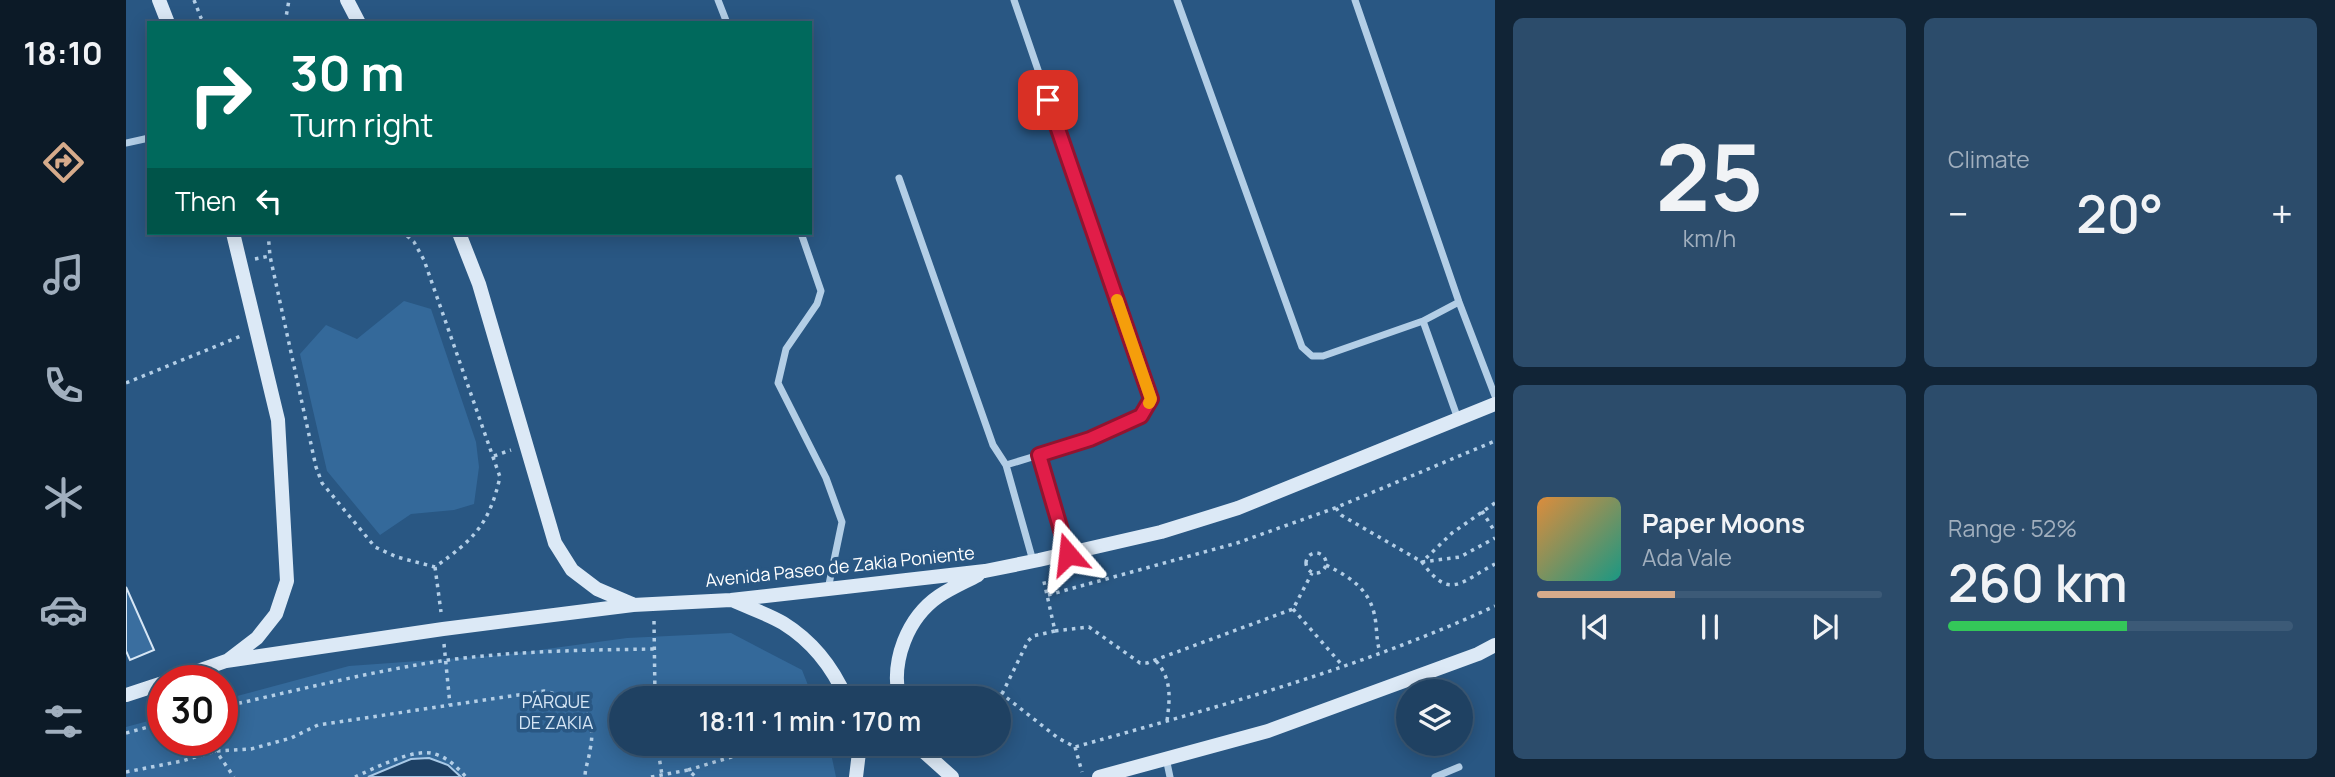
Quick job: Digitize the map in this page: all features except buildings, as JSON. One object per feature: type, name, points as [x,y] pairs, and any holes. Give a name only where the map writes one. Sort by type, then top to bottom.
[{"type":"street","points":[[159,0],[167,21]]},
{"type":"street","points":[[718,0],[726,21]]},
{"type":"street","points":[[1006,465],[1090,439],[1141,416],[1151,399],[1014,0]]},
{"type":"street","points":[[1177,0],[1302,347],[1312,356],[1323,356],[1423,321],[1460,302]]},
{"type":"street","points":[[1354,0],[1495,396]]},
{"type":"street","points":[[126,143],[147,138]]},
{"type":"street","points":[[899,178],[993,445],[1006,465],[1033,561]]},
{"type":"street","points":[[226,662],[257,638],[276,614],[287,581],[278,421],[236,235]]},
{"type":"street","points":[[459,235],[480,285],[555,543],[572,570],[597,589],[633,605]]},
{"type":"street","points":[[802,235],[821,291],[817,304],[786,349],[778,383],[827,478],[842,522],[828,589]]},
{"type":"street","points":[[1423,321],[1458,419]]},
{"type":"street","name":"Avenida Paseo de Zakia Poniente","points":[[217,665],[443,629],[633,605],[731,600],[985,571],[1161,532],[1238,508],[1495,404]]},
{"type":"street","points":[[1039,455],[1068,554]]},
{"type":"street","points":[[896,686],[900,654],[913,620],[938,596],[985,571]]},
{"type":"street","points":[[731,600],[783,623],[812,646],[837,676],[841,686]]},
{"type":"street","points":[[1099,777],[1124,774],[1166,758],[1268,731],[1478,654],[1495,645]]},
{"type":"street","points":[[126,695],[147,688]]},
{"type":"street","points":[[856,777],[859,756]]},
{"type":"street","points":[[929,756],[952,777]]},
{"type":"street","points":[[1166,758],[1170,777]]},
{"type":"street","points":[[1436,777],[1459,767]]},
{"type":"path","points":[[194,0],[205,21]]},
{"type":"path","points":[[285,21],[289,0]]},
{"type":"path","points":[[268,235],[279,296],[316,467],[322,483],[375,547],[435,567]]},
{"type":"path","points":[[406,235],[414,242],[424,260],[500,477],[494,505],[482,526],[461,548],[435,567]]},
{"type":"path","points":[[126,383],[257,330]]},
{"type":"path","points":[[1055,631],[1048,595],[1237,543],[1335,508],[1495,441]]},
{"type":"path","points":[[1422,562],[1452,533],[1495,503]]},
{"type":"path","points":[[1335,508],[1341,515],[1422,562],[1433,577],[1446,585],[1459,585],[1495,564]]},
{"type":"path","points":[[1482,511],[1495,532]]},
{"type":"path","points":[[1422,562],[1460,557],[1495,538]]},
{"type":"path","points":[[1314,553],[1321,554],[1326,565],[1324,571],[1318,574],[1307,568],[1306,562],[1314,553]]},
{"type":"path","points":[[1326,565],[1351,577],[1364,592],[1372,606],[1380,652]]},
{"type":"path","points":[[435,567],[443,629]]},
{"type":"path","points":[[1006,686],[1033,636],[1089,627],[1140,663],[1155,660],[1293,609],[1312,573]]},
{"type":"path","points":[[1011,701],[1058,738],[1075,747],[1343,666],[1495,606]]},
{"type":"path","points":[[1293,609],[1343,666]]},
{"type":"path","points":[[653,636],[655,686]]},
{"type":"path","points":[[238,704],[444,661],[608,649],[654,649]]},
{"type":"path","points":[[1155,660],[1169,684],[1167,721]]},
{"type":"path","points":[[444,661],[450,705]]},
{"type":"path","points":[[238,749],[291,738],[318,725],[544,691],[564,696],[582,706],[591,723],[591,749],[585,777]]},
{"type":"path","points":[[126,733],[147,727]]},
{"type":"path","points":[[1075,747],[1084,777]]},
{"type":"path","points":[[355,777],[386,763],[432,752],[454,763],[466,777]]},
{"type":"path","points":[[126,772],[199,756]]},
{"type":"path","points":[[219,756],[234,777]]},
{"type":"path","points":[[659,756],[662,775]]},
{"type":"path","points":[[651,777],[688,770],[735,756]]},
{"type":"path","points":[[688,770],[696,777]]},
{"type":"green space","points":[[404,301],[431,309],[476,442],[479,467],[474,504],[454,510],[411,514],[380,535],[327,471],[300,354],[326,325],[357,339]]},
{"type":"green space","name":"PARQUE DE ZAKIA","points":[[731,633],[802,670],[808,686],[609,686],[609,756],[832,756],[836,777],[126,777],[126,727],[147,721],[147,756],[238,756],[238,696],[349,666],[502,655],[627,638]]},
{"type":"shaded area","points":[[429,758],[448,765],[461,777],[368,777],[411,759]]},
{"type":"slow traffic","points":[[1117,300],[1151,399],[1149,403]]},
{"type":"route","points":[[1048,100],[1151,399],[1141,416],[1090,439],[1039,455],[1068,554]]}]
